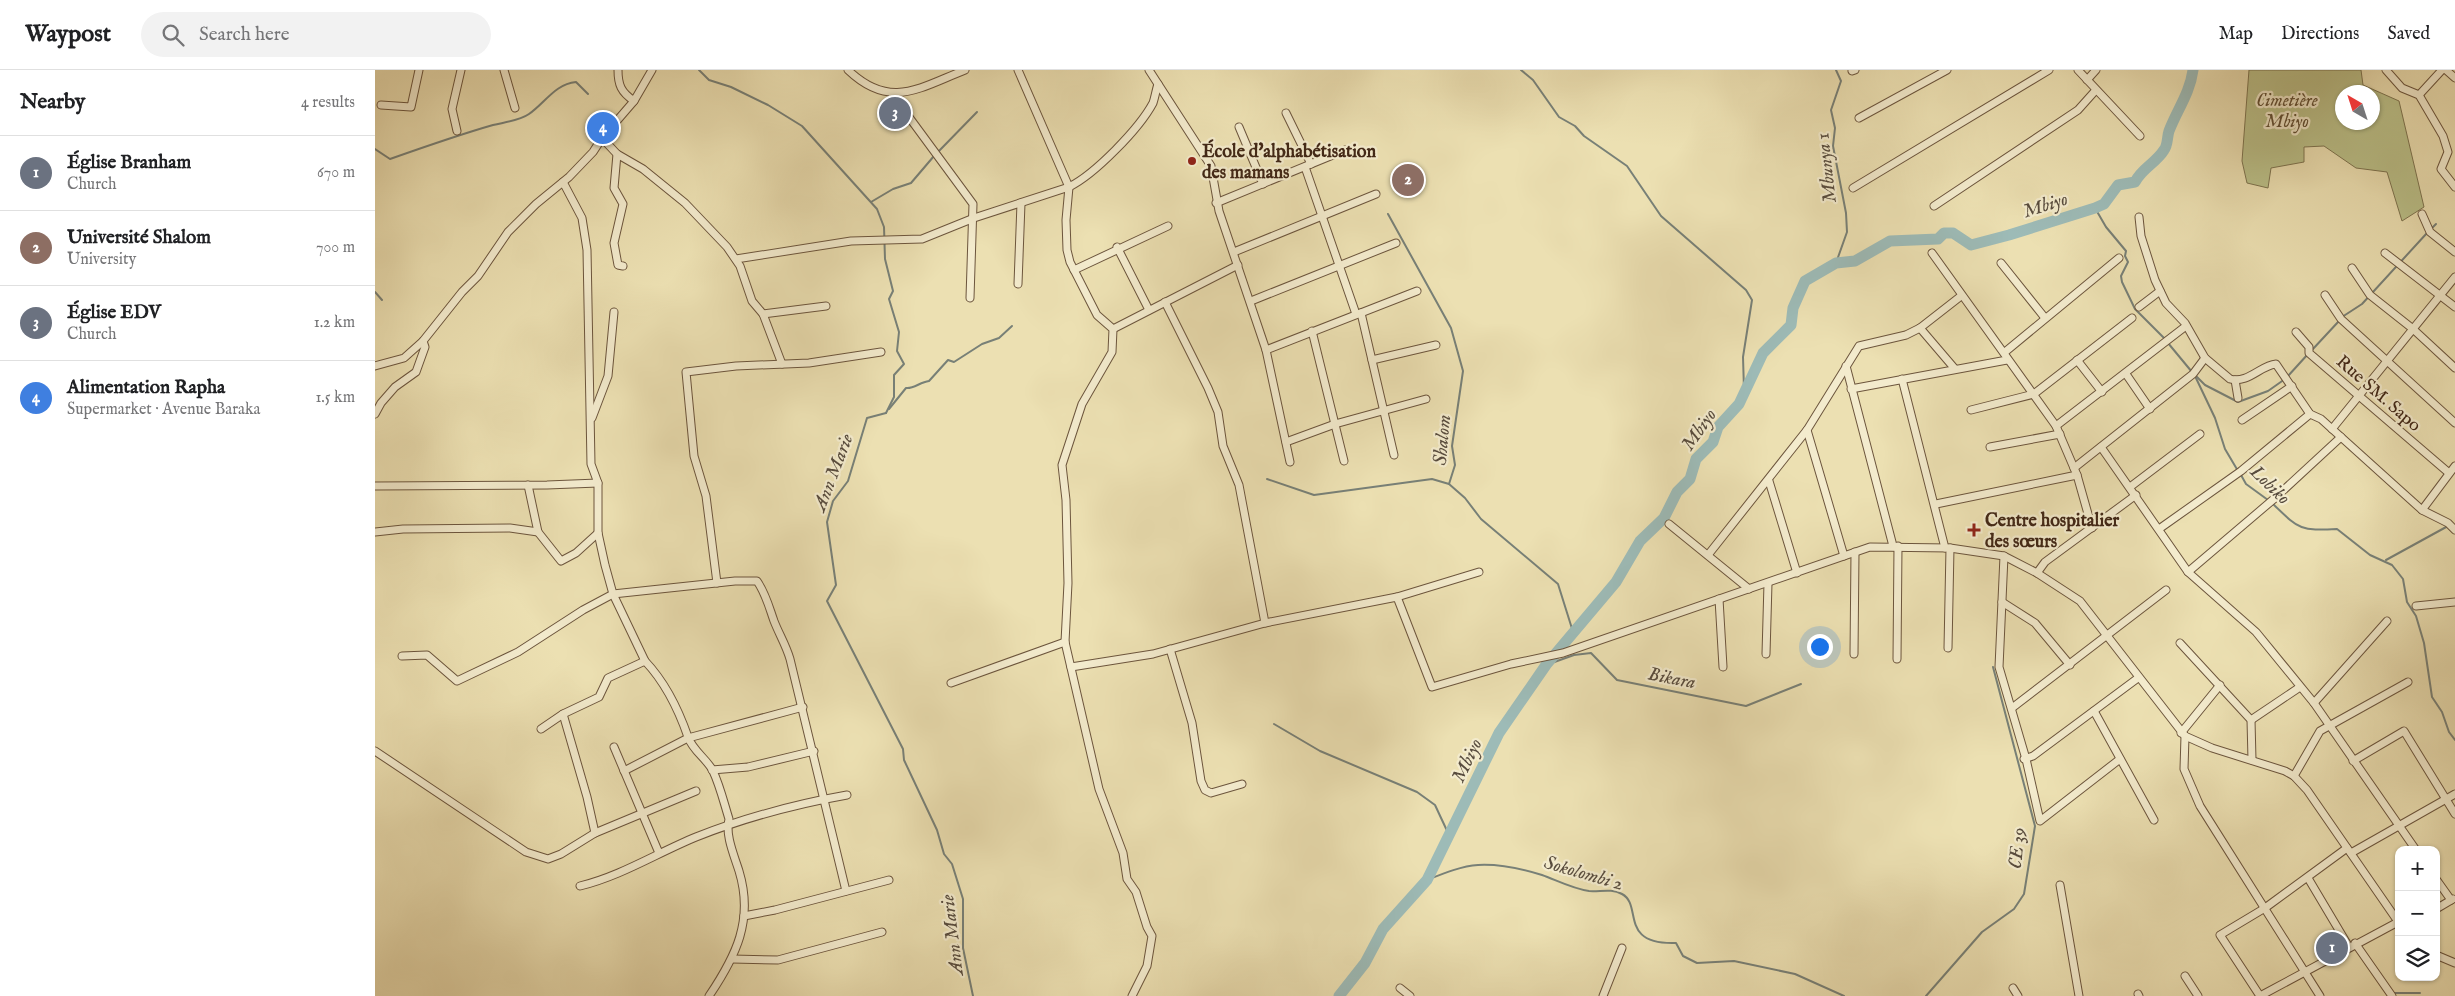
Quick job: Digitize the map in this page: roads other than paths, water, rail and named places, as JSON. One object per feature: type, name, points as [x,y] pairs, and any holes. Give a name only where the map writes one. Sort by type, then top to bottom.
[{"type":"street","points":[[381,105],[411,107],[419,70]]},
{"type":"street","points":[[457,130],[452,109],[461,70]]},
{"type":"street","points":[[504,70],[515,108]]},
{"type":"street","points":[[618,70],[618,80],[622,93],[634,101]]},
{"type":"street","points":[[375,366],[404,358],[423,341],[461,292],[478,276],[508,232],[593,152],[602,138],[634,101],[652,70]]},
{"type":"street","points":[[847,70],[879,91],[892,94],[918,89],[965,70]]},
{"type":"street","points":[[1018,70],[1069,187],[1067,250],[1074,270],[1097,315],[1113,329]]},
{"type":"street","points":[[1149,70],[1211,166],[1216,203],[1239,265],[1265,350],[1290,462]]},
{"type":"street","points":[[1859,118],[1947,70]]},
{"type":"street","points":[[1853,188],[2049,70]]},
{"type":"street","points":[[2077,70],[2140,136]]},
{"type":"street","points":[[2087,80],[2096,70]]},
{"type":"street","points":[[2386,70],[2402,88],[2419,95],[2443,136],[2448,152],[2441,169],[2455,187]]},
{"type":"street","points":[[2419,95],[2442,70]]},
{"type":"street","points":[[2446,70],[2455,78]]},
{"type":"street","points":[[736,259],[851,241],[922,239],[974,218],[1069,187],[1082,180],[1125,138],[1153,102],[1158,84]]},
{"type":"street","points":[[1934,206],[2078,110],[2095,91]]},
{"type":"street","points":[[892,94],[973,204],[970,298]]},
{"type":"street","points":[[1286,112],[1308,165],[1323,216],[1358,314],[1372,360],[1394,455]]},
{"type":"street","points":[[1239,128],[1263,184]]},
{"type":"street","points":[[602,138],[617,154],[643,169],[685,203],[736,259],[752,301],[763,314],[782,364]]},
{"type":"street","points":[[1216,203],[1345,150]]},
{"type":"street","points":[[617,154],[614,188],[623,204],[623,212],[614,243],[618,265],[623,266]]},
{"type":"street","points":[[563,182],[582,218],[587,250],[591,464],[597,483],[598,533],[613,594],[645,661],[653,669],[685,724],[696,752],[712,770],[729,819],[727,826],[743,883],[746,904],[739,943],[732,959],[709,996]]},
{"type":"street","points":[[1234,252],[1376,194]]},
{"type":"street","points":[[1018,284],[1021,203]]},
{"type":"street","points":[[2422,214],[2429,230],[2455,252]]},
{"type":"street","points":[[2139,217],[2141,236],[2160,292],[2166,303],[2186,326],[2205,358],[2230,379],[2235,380],[2253,376],[2274,363],[2293,386],[2310,414],[2321,419],[2422,510],[2452,527]]},
{"type":"street","points":[[1074,270],[1117,247],[1168,226]]},
{"type":"street","points":[[1251,301],[1396,244]]},
{"type":"street","points":[[1117,247],[1149,310]]},
{"type":"street","points":[[2385,252],[2441,294],[2455,307]]},
{"type":"street","points":[[1932,253],[1961,296],[2005,352],[2007,360],[2056,426],[2076,472],[2092,528]]},
{"type":"street","points":[[2005,352],[2119,258]]},
{"type":"street","points":[[2001,263],[2045,318]]},
{"type":"street","points":[[1113,329],[1239,265]]},
{"type":"street","points":[[2352,268],[2370,295],[2413,329],[2455,368]]},
{"type":"street","points":[[2332,429],[2455,277]]},
{"type":"street","points":[[1265,350],[1417,291]]},
{"type":"street","points":[[2139,308],[2160,292]]},
{"type":"street","points":[[2325,295],[2341,319],[2455,422]]},
{"type":"street","points":[[1708,555],[1769,481],[1807,430],[1859,346],[1906,335],[1919,328],[1961,296]]},
{"type":"street","points":[[1165,302],[1209,388],[1218,412],[1223,446],[1239,485],[1265,623]]},
{"type":"street","points":[[763,314],[826,306]]},
{"type":"street","points":[[590,423],[608,376],[614,312]]},
{"type":"street","points":[[1971,410],[2034,394],[2132,318]]},
{"type":"street","points":[[2056,426],[2186,326]]},
{"type":"street","points":[[1919,328],[1955,370]]},
{"type":"street","points":[[1113,329],[1112,352],[1083,404],[1062,465],[1066,500],[1068,583],[1065,642],[1099,789],[1123,853],[1127,879],[1136,892],[1147,927],[1152,936],[1147,966],[1132,996]]},
{"type":"street","points":[[1312,332],[1344,461]]},
{"type":"street","name":"Rue SM. Sapo","points":[[2296,332],[2309,347],[2309,352],[2449,473]]},
{"type":"street","points":[[375,414],[381,403],[395,388],[416,372],[425,346],[423,341]]},
{"type":"street","points":[[1372,360],[1436,345]]},
{"type":"street","points":[[717,583],[706,496],[693,449],[686,372],[809,363],[881,352]]},
{"type":"street","points":[[1936,504],[2076,472],[2101,447],[2193,374],[2205,358]]},
{"type":"street","points":[[1851,389],[2007,360]]},
{"type":"street","points":[[2077,360],[2102,392]]},
{"type":"street","points":[[1846,366],[1895,546],[1897,659]]},
{"type":"street","points":[[2126,374],[2150,409]]},
{"type":"street","points":[[1901,380],[1948,548],[1948,648]]},
{"type":"street","points":[[2235,380],[2239,398]]},
{"type":"street","points":[[2242,420],[2293,386]]},
{"type":"street","points":[[1286,442],[1335,424],[1426,399]]},
{"type":"street","points":[[2159,529],[2238,473],[2310,414]]},
{"type":"street","points":[[1807,430],[1844,556]]},
{"type":"street","points":[[1990,448],[2060,434]]},
{"type":"street","points":[[2130,487],[2200,434]]},
{"type":"street","points":[[2188,572],[2275,498],[2341,437]]},
{"type":"street","points":[[2101,447],[2188,572],[2256,632],[2314,703],[2413,846]]},
{"type":"street","points":[[2422,510],[2455,466]]},
{"type":"street","points":[[1769,481],[1797,573]]},
{"type":"street","points":[[375,486],[597,483]]},
{"type":"street","points":[[528,485],[538,532],[561,561],[576,553],[598,533]]},
{"type":"street","points":[[2037,573],[2045,562],[2136,495]]},
{"type":"street","points":[[1669,524],[1749,589]]},
{"type":"street","points":[[375,532],[403,529],[509,528],[538,532]]},
{"type":"street","points":[[1397,597],[1432,687],[1563,653],[1870,547],[1948,548],[2004,556],[2037,573],[2080,601],[2183,734],[2211,748],[2252,760],[2294,776],[2307,790],[2395,918]]},
{"type":"street","points":[[1854,654],[1855,552]]},
{"type":"street","points":[[2004,556],[1999,667],[2012,708],[2040,821],[2120,759]]},
{"type":"street","points":[[1071,667],[1170,649],[1265,623],[1397,597],[1479,572]]},
{"type":"street","points":[[402,656],[427,655],[457,681],[518,652],[583,610],[613,594],[717,583],[757,581],[765,592],[775,624],[785,641],[814,751],[846,891]]},
{"type":"street","points":[[1767,654],[1768,582]]},
{"type":"street","points":[[2012,708],[2109,636],[2166,590]]},
{"type":"street","points":[[1719,599],[1723,667]]},
{"type":"street","points":[[2002,602],[2035,623],[2069,665]]},
{"type":"street","points":[[2416,606],[2455,602]]},
{"type":"street","points":[[2314,703],[2387,621]]},
{"type":"street","points":[[951,683],[1065,642]]},
{"type":"street","points":[[2180,643],[2251,720],[2252,760]]},
{"type":"street","points":[[1170,649],[1192,723],[1201,781],[1205,790],[1211,793],[1242,784]]},
{"type":"street","points":[[541,729],[563,714],[599,697],[608,678],[645,661]]},
{"type":"street","points":[[2025,759],[2033,756],[2138,678]]},
{"type":"street","points":[[2294,776],[2320,731],[2408,682]]},
{"type":"street","points":[[2220,685],[2183,734],[2184,769],[2200,806],[2320,996]]},
{"type":"street","points":[[2251,720],[2300,687]]},
{"type":"street","points":[[624,772],[689,738],[803,707]]},
{"type":"street","points":[[2094,711],[2154,820]]},
{"type":"street","points":[[563,714],[587,797],[595,834]]},
{"type":"street","points":[[2353,761],[2404,731],[2455,814]]},
{"type":"street","points":[[614,747],[659,853]]},
{"type":"street","points":[[375,751],[536,857],[548,858],[561,854],[595,834],[697,791]]},
{"type":"street","points":[[712,770],[748,767],[814,751]]},
{"type":"street","points":[[2395,924],[2260,996],[2220,935],[2265,908],[2349,851],[2399,826],[2455,794]]},
{"type":"street","points":[[580,886],[624,871],[659,853],[727,826],[824,799],[847,795]]},
{"type":"street","points":[[2309,878],[2352,945],[2392,996]]},
{"type":"street","points":[[744,916],[889,880]]},
{"type":"street","points":[[2440,884],[2453,899],[2440,907]]},
{"type":"street","points":[[2060,885],[2079,996]]},
{"type":"street","points":[[732,959],[778,960],[882,932]]},
{"type":"street","points":[[1603,996],[1622,948]]},
{"type":"street","points":[[2440,957],[2455,963]]},
{"type":"street","points":[[2185,976],[2198,996]]},
{"type":"street","points":[[1400,988],[1410,996]]},
{"type":"street","points":[[2013,988],[2018,996]]},
{"type":"waterway","name":"Ann Marie","points":[[699,70],[709,80],[731,87],[768,105],[802,126],[877,209],[884,227],[885,259],[893,291],[889,299],[899,332],[897,351],[904,364],[894,375],[894,397],[886,413]]},
{"type":"waterway","points":[[1521,70],[1533,80],[1559,117],[1575,126],[1584,136],[1627,166],[1661,216],[1746,290],[1752,300],[1743,357],[1744,390]]},
{"type":"waterway","name":"Mbunya 1","points":[[1836,70],[1841,81],[1831,110],[1835,128],[1833,146],[1846,213],[1847,232],[1836,263]]},
{"type":"waterway","name":"Mbiyo","points":[[1339,996],[1365,963],[1383,929],[1427,880],[1499,733],[1546,665],[1616,582],[1640,541],[1664,518],[1677,492],[1690,479],[1696,459],[1713,442],[1718,427],[1739,404],[1763,353],[1791,325],[1793,308],[1805,281],[1836,263],[1855,261],[1890,241],[1938,239],[1944,233],[1953,233],[1971,245],[2009,235],[2104,204],[2118,185],[2135,182],[2141,173],[2164,150],[2169,131],[2186,94],[2193,70]]},
{"type":"waterway","points":[[375,149],[390,159],[467,133],[516,120],[535,110],[556,90],[569,83],[576,82],[588,94]]},
{"type":"waterway","points":[[937,153],[977,112]]},
{"type":"waterway","points":[[871,202],[893,189],[911,183],[934,156]]},
{"type":"waterway","name":"Lobiko","points":[[2095,208],[2106,227],[2126,251],[2125,256],[2128,262],[2121,276],[2135,309],[2165,339]]},
{"type":"waterway","name":"Shalom","points":[[1388,214],[1451,328],[1463,371],[1452,446],[1455,465],[1449,484]]},
{"type":"waterway","points":[[2430,230],[2436,224]]},
{"type":"waterway","points":[[2342,317],[2362,304],[2427,233]]},
{"type":"waterway","points":[[375,292],[382,300]]},
{"type":"waterway","points":[[2312,350],[2339,321]]},
{"type":"waterway","points":[[889,409],[906,388],[929,381],[948,360],[954,362],[982,344],[999,338],[1012,326]]},
{"type":"waterway","name":"Lobiko","points":[[2168,343],[2192,372]]},
{"type":"waterway","points":[[2288,376],[2308,354]]},
{"type":"waterway","points":[[2195,375],[2205,385],[2238,402],[2268,391],[2285,379]]},
{"type":"waterway","name":"Lobiko","points":[[2195,376],[2215,418],[2225,449],[2238,471]]},
{"type":"waterway","name":"Ann Marie","points":[[886,413],[867,418],[848,481],[833,501],[827,522],[836,585],[827,601],[903,749],[904,760],[937,830],[944,854],[952,864],[963,899],[963,948],[973,996]]},
{"type":"waterway","name":"Lobiko","points":[[2241,475],[2246,484],[2268,500]]},
{"type":"waterway","name":"Shalom","points":[[1267,479],[1314,495],[1432,479],[1449,484],[1465,498],[1481,519],[1558,584],[1574,635]]},
{"type":"waterway","name":"Lobiko","points":[[2272,503],[2294,523],[2307,529],[2337,529],[2370,555],[2392,565],[2403,579],[2407,602],[2416,616],[2424,643],[2432,697],[2442,712],[2449,732],[2455,740]]},
{"type":"waterway","points":[[2386,560],[2448,526]]},
{"type":"waterway","name":"Bikara","points":[[1546,665],[1574,655],[1591,653],[1617,680],[1746,706],[1801,684]]},
{"type":"waterway","name":"CE 39","points":[[1926,996],[1982,932],[2014,909],[2024,894],[2035,826],[1993,667]]},
{"type":"waterway","points":[[1274,724],[1320,751],[1417,792],[1435,805],[1449,835]]},
{"type":"waterway","name":"Sokolombi 2","points":[[1427,880],[1465,867],[1494,865],[1535,873],[1583,890],[1618,892],[1628,899],[1635,923],[1639,931],[1646,938],[1658,942],[1676,943],[1683,956],[1697,963],[1734,961],[1795,974],[1844,996]]},
{"type":"waterway","points":[[2393,993],[2420,993]]},
{"type":"place","name":"Église EDV","points":[[895,113]]},
{"type":"place","name":"Alimentation Rapha","points":[[603,128]]},
{"type":"place","name":"École d'alphabétisation des mamans","points":[[1192,161]]},
{"type":"place","name":"Université Shalom","points":[[1408,180]]},
{"type":"place","name":"Centre hospitalier des sœurs","points":[[1974,530]]},
{"type":"place","name":"Église Branham","points":[[2332,948]]},
{"type":"park label","name":"Cimetière Mbiyo","points":[[2287,110]]}]
